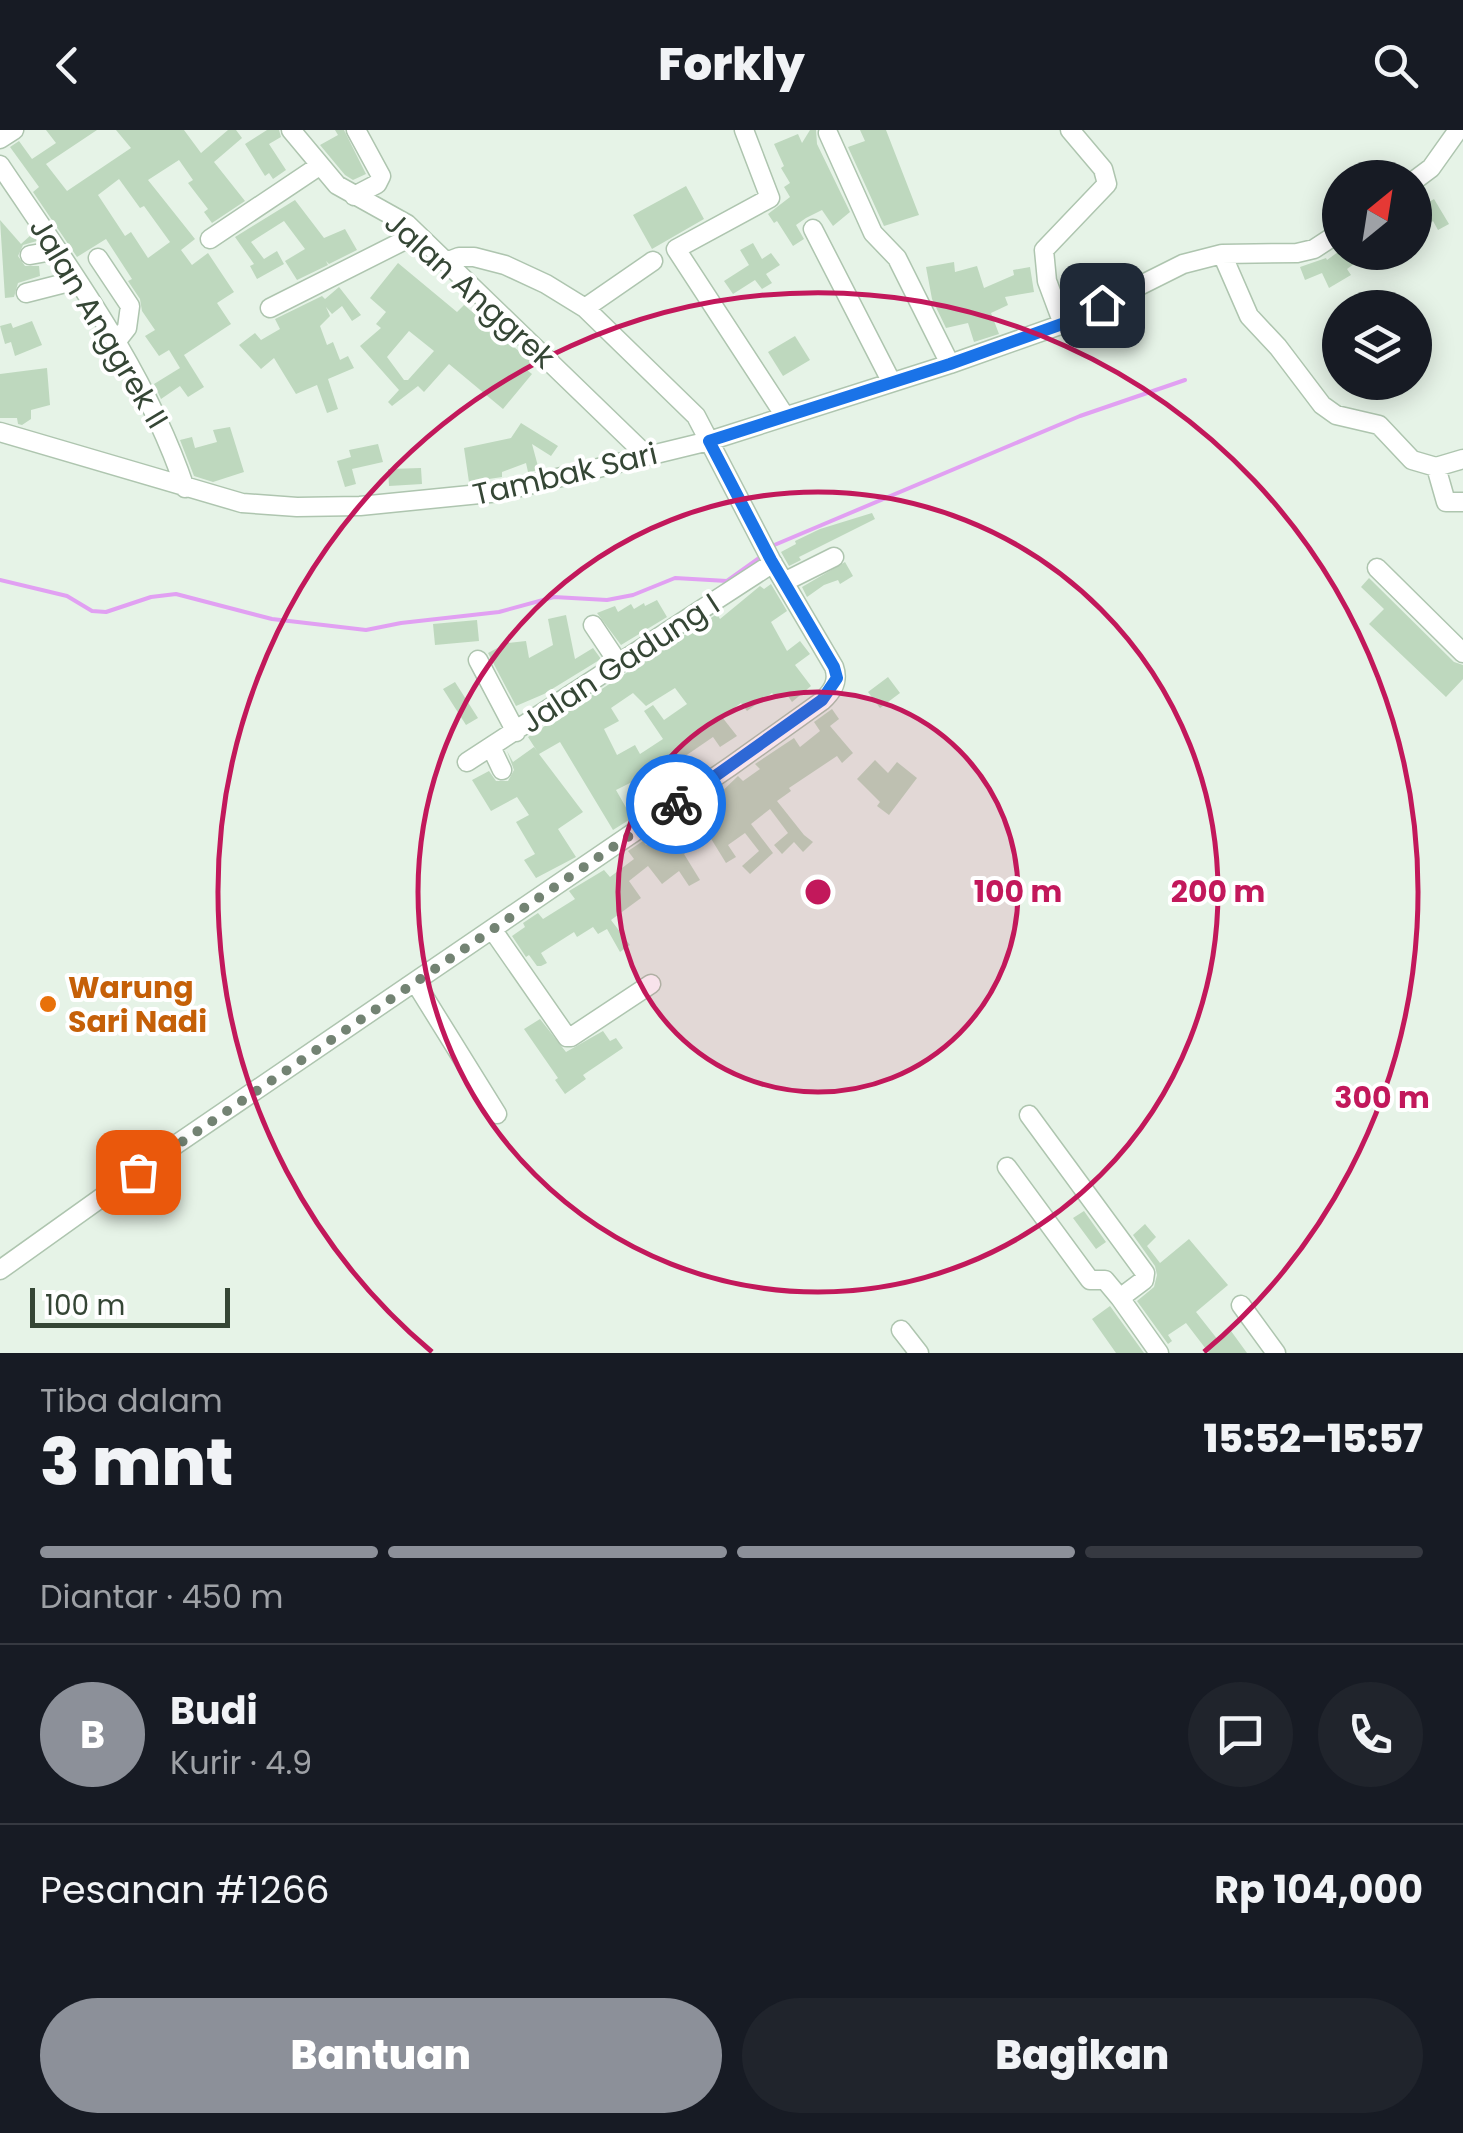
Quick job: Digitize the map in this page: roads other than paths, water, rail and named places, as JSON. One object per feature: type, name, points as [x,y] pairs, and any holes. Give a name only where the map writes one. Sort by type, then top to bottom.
[{"type":"street","points":[[0,139],[14,130]]},
{"type":"street","name":"Jalan Anggrek","points":[[291,130],[337,185],[388,212],[417,234],[648,456]]},
{"type":"street","points":[[354,196],[378,184],[381,176],[356,130]]},
{"type":"street","points":[[744,130],[770,198],[676,249],[785,416]]},
{"type":"street","points":[[1062,324],[1047,281],[1044,250],[1107,184],[1103,169],[1070,130]]},
{"type":"street","points":[[1432,164],[1458,130]]},
{"type":"street","points":[[828,133],[873,233],[897,258],[950,364]]},
{"type":"street","name":"Jalan Anggrek II","points":[[0,166],[58,250],[141,384],[185,488]]},
{"type":"street","points":[[210,239],[318,166]]},
{"type":"street","points":[[814,229],[891,381]]},
{"type":"street","points":[[270,308],[417,234]]},
{"type":"street","name":"Tambak Sari","points":[[0,432],[242,503],[360,506],[500,492],[709,441],[950,364],[1062,324],[1160,274],[1222,254],[1297,253],[1322,244]]},
{"type":"street","points":[[30,256],[58,250]]},
{"type":"street","points":[[1222,254],[1249,316],[1322,405],[1336,415],[1379,425],[1412,460],[1438,474],[1446,502],[1463,502]]},
{"type":"street","points":[[0,1270],[829,695],[837,678],[696,416],[585,308],[505,265],[474,257],[446,262]]},
{"type":"street","points":[[98,258],[130,306],[132,316],[116,342]]},
{"type":"street","points":[[585,308],[653,261]]},
{"type":"street","points":[[26,293],[77,280]]},
{"type":"street","points":[[1438,474],[1463,458]]},
{"type":"street","name":"Jalan Gadung I","points":[[466,762],[619,664],[769,555]]},
{"type":"street","points":[[784,582],[834,556]]},
{"type":"street","points":[[1377,568],[1463,654]]},
{"type":"street","points":[[593,625],[619,664]]},
{"type":"street","points":[[478,660],[516,732]]},
{"type":"street","points":[[491,748],[502,770]]},
{"type":"street","points":[[492,929],[567,1037],[652,984]]},
{"type":"street","points":[[415,982],[497,1114]]},
{"type":"street","points":[[1029,1115],[1145,1273],[1144,1280],[1120,1298]]},
{"type":"street","points":[[1007,1167],[1090,1280],[1106,1280],[1159,1353]]},
{"type":"street","points":[[1241,1305],[1276,1353]]},
{"type":"street","points":[[901,1330],[919,1353]]},
{"type":"waterway","points":[[772,546],[1080,416],[1185,380]]},
{"type":"waterway","points":[[0,580],[67,596],[92,611],[106,612],[151,597],[176,594],[272,619],[366,630],[499,612],[554,597],[607,600],[633,595],[675,578],[727,581],[762,556]]},
{"type":"place","name":"Warung Sari Nadi","points":[[48,1004]]}]
